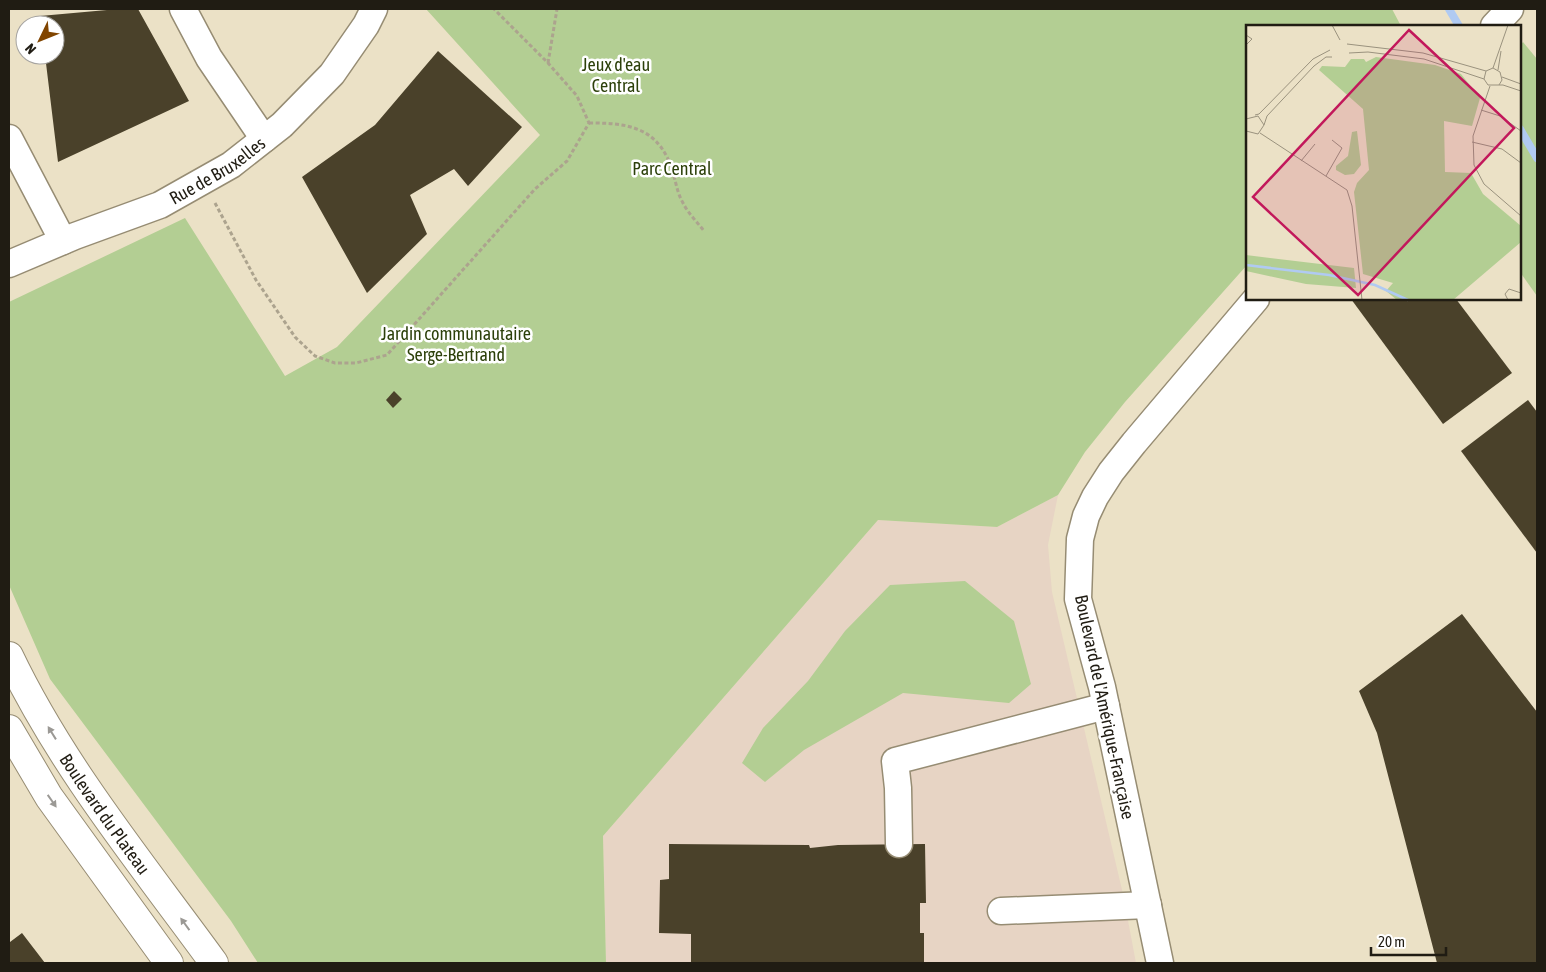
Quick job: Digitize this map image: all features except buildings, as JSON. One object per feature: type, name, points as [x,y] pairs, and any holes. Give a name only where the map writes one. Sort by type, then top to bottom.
[{"type":"main road","name":"Boulevard du Plateau","points":[[9,656],[24,688],[73,767],[130,850],[214,963]]},
{"type":"main road","name":"Boulevard du Plateau","points":[[9,729],[49,797],[169,963]]},
{"type":"street","points":[[183,9],[209,58],[264,140]]},
{"type":"street","name":"Rue de Bruxelles","points":[[9,264],[160,204],[231,165],[282,125],[332,74],[366,25],[374,9]]},
{"type":"street","points":[[1495,25],[1510,9]]},
{"type":"street","points":[[9,138],[63,241]]},
{"type":"street","name":"Boulevard de l'Amérique-Française","points":[[1160,963],[1106,706],[1078,599],[1080,539],[1086,516],[1095,497],[1122,458],[1255,300]]},
{"type":"street","points":[[898,844],[898,788],[895,761],[1106,706]]},
{"type":"street","points":[[1000,911],[1148,905]]},
{"type":"path","points":[[494,9],[548,64],[576,96],[589,123]]},
{"type":"path","points":[[548,64],[557,9]]},
{"type":"path","points":[[202,181],[256,280],[295,337],[315,356],[335,363],[356,363],[388,355],[535,188],[567,161],[589,123]]},
{"type":"path","points":[[589,123],[614,123],[640,129],[657,141],[669,160],[674,182],[683,204],[704,231]]},
{"type":"shaded area","points":[[1058,495],[1048,545],[1052,592],[1123,894],[1136,963],[606,963],[603,836],[878,520],[997,527]]},
{"type":"green space","points":[[426,9],[1392,9],[1400,25],[1246,25],[1246,266],[1125,402],[1085,452],[1058,495],[997,527],[878,520],[603,836],[606,963],[258,963],[231,921],[50,679],[9,585],[9,302],[185,218],[285,376],[337,347],[540,135]]},
{"type":"green space","points":[[1523,42],[1537,59],[1537,296],[1521,273],[1521,45]]},
{"type":"green space","points":[[965,581],[1014,621],[1031,684],[1009,703],[903,693],[804,750],[765,782],[742,763],[763,728],[808,681],[845,631],[890,585]]},
{"type":"waterway","points":[[1449,9],[1458,25]]},
{"type":"waterway","points":[[1521,131],[1537,158]]},
{"type":"park label","name":"Jeux d'eau Central","points":[[616,74]]},
{"type":"park label","name":"Parc Central","points":[[672,168]]},
{"type":"park label","name":"Jardin communautaire Serge-Bertrand","points":[[456,343]]}]
